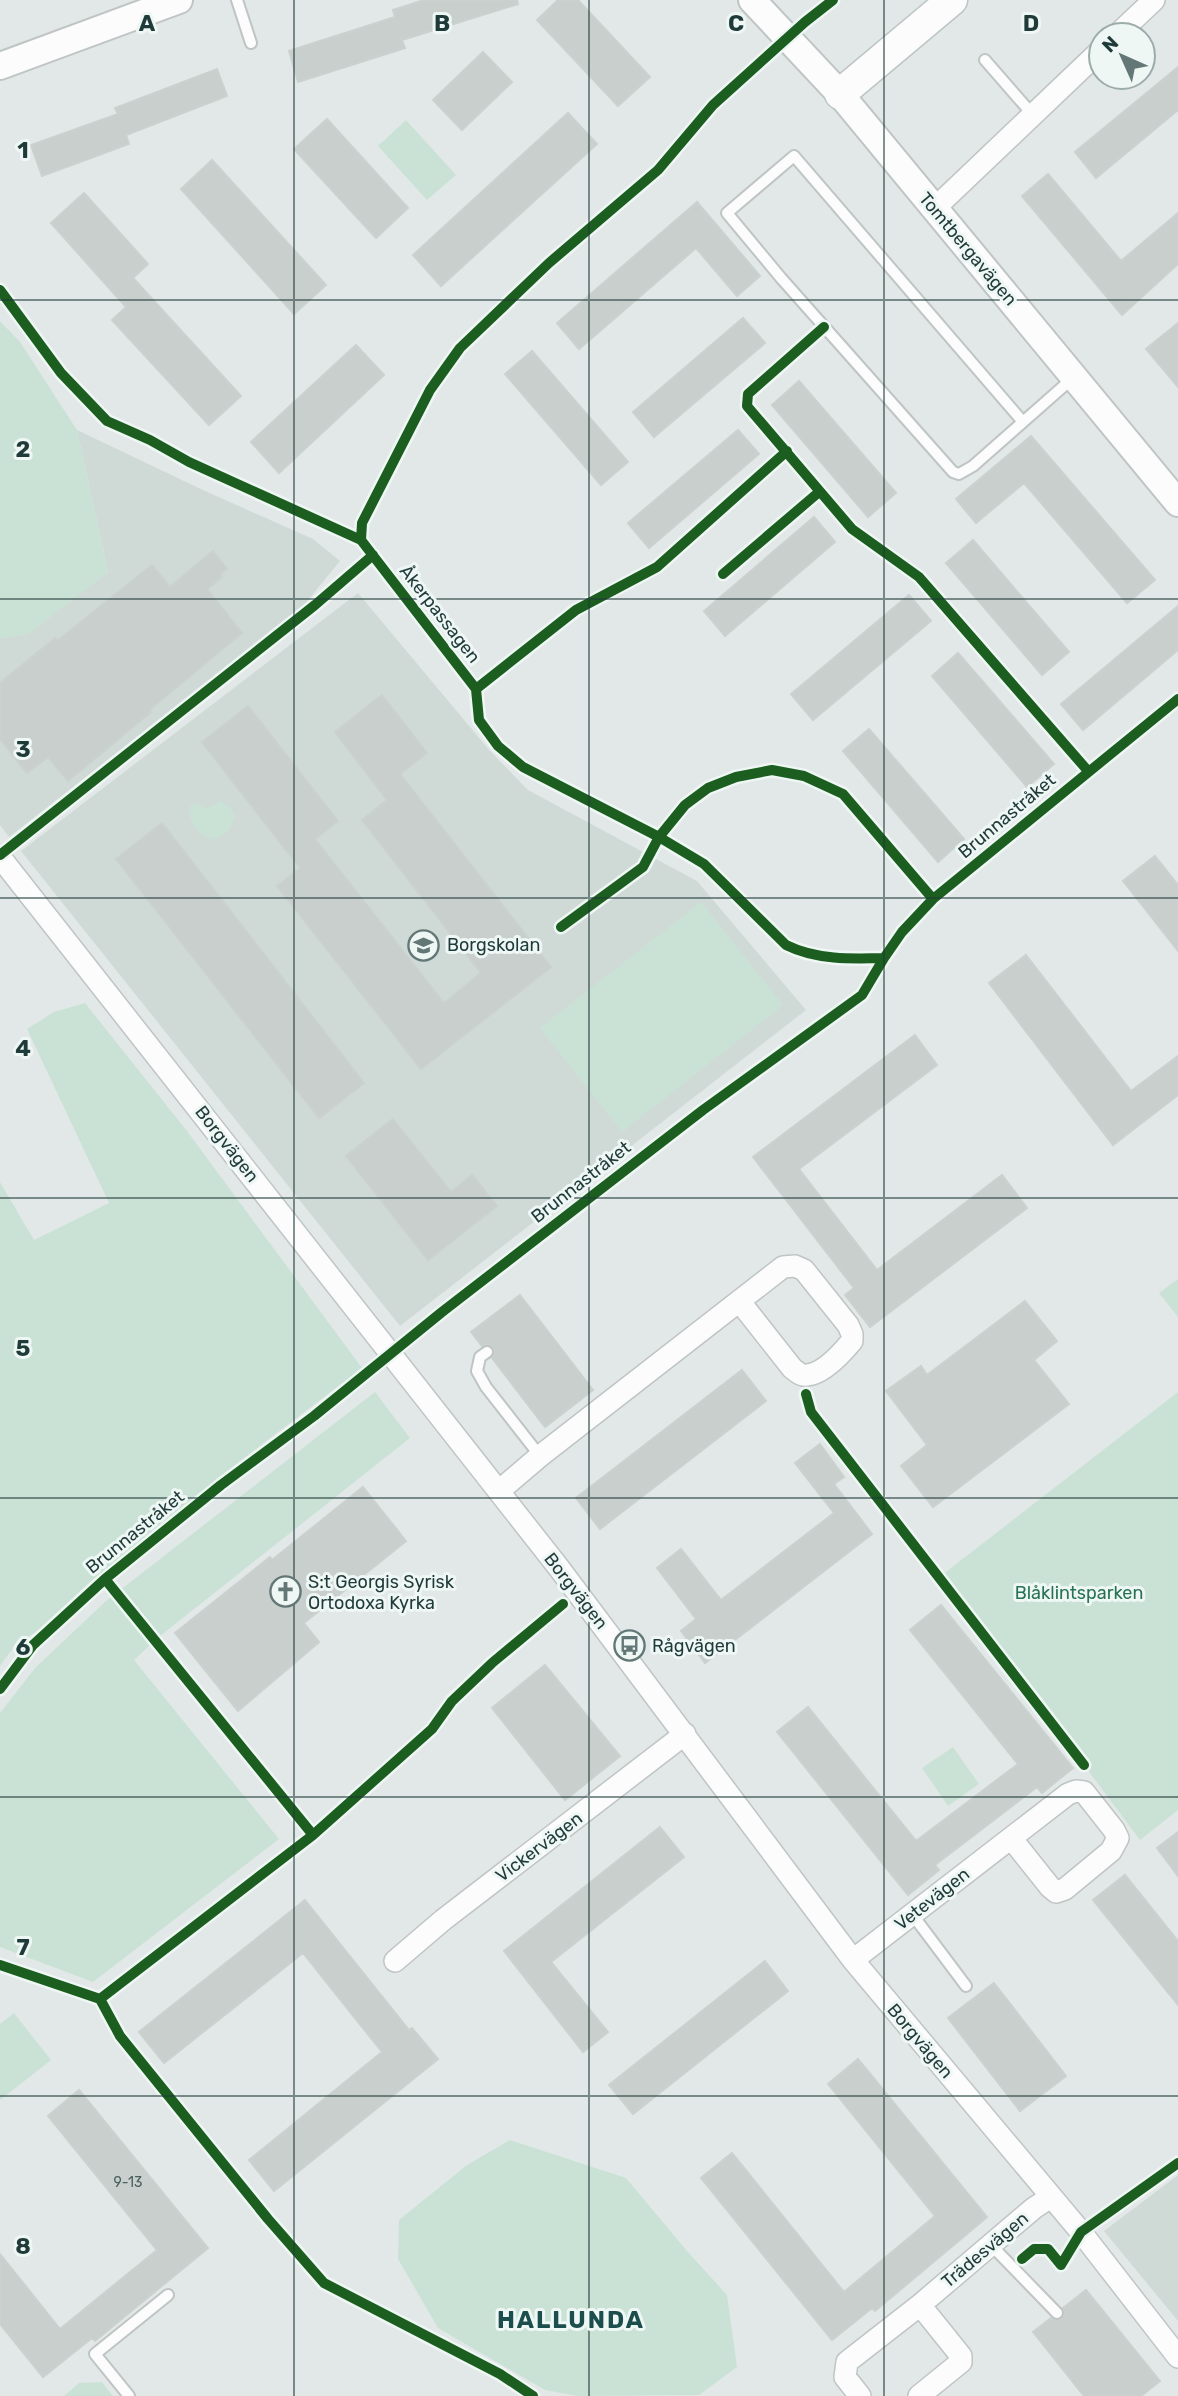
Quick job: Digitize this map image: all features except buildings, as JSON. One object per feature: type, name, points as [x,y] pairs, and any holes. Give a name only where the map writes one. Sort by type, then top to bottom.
[{"type":"main road","points":[[840,94],[952,0]]},
{"type":"street","points":[[0,65],[178,0]]},
{"type":"street","name":"Tomtbergavägen","points":[[752,0],[840,94],[1178,503]]},
{"type":"street","points":[[1132,21],[1154,0]]},
{"type":"street","points":[[934,209],[1087,63]]},
{"type":"street","name":"Borgvägen","points":[[0,857],[499,1491],[685,1734],[853,1961],[1051,2197],[1178,2357]]},
{"type":"street","points":[[499,1491],[783,1267],[795,1266],[804,1270],[848,1325],[852,1341],[820,1370],[808,1376],[800,1374],[792,1368],[740,1302]]},
{"type":"street","name":"Vickervägen","points":[[395,1961],[443,1920],[685,1734]]},
{"type":"street","name":"Vetevägen","points":[[853,1961],[912,1914],[1068,1794],[1084,1792],[1118,1838],[1111,1851],[1065,1889],[1056,1892],[1011,1838]]},
{"type":"street","name":"Trädesvägen","points":[[860,2396],[845,2377],[847,2362],[1051,2197]]},
{"type":"street","points":[[919,2396],[961,2362],[961,2356],[920,2305]]},
{"type":"lane","points":[[237,0],[251,43]]},
{"type":"lane","points":[[985,60],[1033,115]]},
{"type":"lane","points":[[1023,422],[794,156],[727,213],[953,472],[959,474],[973,466],[1023,422],[1073,377]]},
{"type":"lane","points":[[487,1352],[480,1357],[477,1371],[486,1387],[540,1456]]},
{"type":"lane","points":[[912,1914],[966,1986]]},
{"type":"lane","points":[[991,2245],[1057,2313]]},
{"type":"lane","points":[[129,2396],[95,2354],[168,2295]]},
{"type":"shaded area","points":[[77,430],[313,539],[340,561],[300,610],[9,837],[0,825],[0,638],[29,633],[108,572]]},
{"type":"shaded area","name":"Borgskolan","points":[[358,593],[490,751],[528,790],[697,881],[806,1010],[400,1326],[21,851]]},
{"type":"shaded area","points":[[1178,2175],[1178,2321],[1104,2231]]},
{"type":"green space","points":[[406,120],[456,175],[427,200],[378,146]]},
{"type":"green space","points":[[0,321],[20,342],[77,430],[108,572],[29,634],[0,638]]},
{"type":"green space","points":[[220,801],[231,808],[235,817],[228,831],[214,840],[196,828],[191,819],[190,807],[195,803],[206,809]]},
{"type":"green space","points":[[701,902],[783,1005],[622,1132],[540,1028]]},
{"type":"green space","points":[[85,1003],[187,1131],[362,1368],[235,1465],[88,1584],[37,1631],[15,1645],[0,1666],[0,1182],[34,1240],[109,1203],[27,1029],[54,1012]]},
{"type":"green space","points":[[1178,1279],[1178,1317],[1159,1293]]},
{"type":"green space","points":[[375,1392],[410,1438],[160,1636],[134,1660],[279,1839],[93,1982],[0,1947],[0,1713],[35,1668],[106,1601]]},
{"type":"green space","name":"Blåklintsparken","points":[[1178,1392],[1178,1810],[1140,1840],[942,1575]]},
{"type":"green space","points":[[953,1747],[979,1784],[948,1806],[922,1768]]},
{"type":"green space","points":[[14,2013],[51,2060],[0,2100],[0,2024]]},
{"type":"green space","points":[[510,2140],[626,2178],[727,2295],[737,2367],[699,2395],[577,2396],[545,2390],[438,2328],[398,2259],[399,2220],[467,2165]]},
{"type":"green space","points":[[102,2382],[113,2396],[64,2396],[79,2383]]},
{"type":"cycle path","points":[[361,540],[362,523],[430,390],[460,348],[549,263],[658,170],[713,105],[833,0]]},
{"type":"cycle path","name":"Åkerpassagen","points":[[0,290],[61,373],[107,421],[150,440],[189,462],[361,540],[476,689],[479,720],[498,746],[523,767],[659,837],[704,864],[786,945],[821,956],[884,958]]},
{"type":"cycle path","points":[[824,327],[748,394],[747,406],[852,529],[919,577],[1088,771]]},
{"type":"cycle path","points":[[476,689],[576,610],[657,567],[787,451]]},
{"type":"cycle path","points":[[723,574],[819,492]]},
{"type":"cycle path","points":[[0,855],[315,605],[373,555]]},
{"type":"cycle path","name":"Brunnastråket","points":[[0,1689],[33,1645],[105,1579],[221,1485],[314,1416],[442,1312],[703,1110],[862,995],[902,932],[933,899],[1178,699]]},
{"type":"cycle path","points":[[561,927],[643,867],[659,837],[685,805],[708,788],[736,777],[772,770],[804,776],[843,794],[933,899]]},
{"type":"cycle path","points":[[806,1394],[811,1412],[1084,1765]]},
{"type":"cycle path","name":"Brunnastråket","points":[[105,1579],[313,1835]]},
{"type":"cycle path","points":[[0,1965],[100,1999],[313,1835],[432,1729],[452,1701],[492,1663],[563,1604]]},
{"type":"cycle path","points":[[100,1999],[120,2036],[268,2219],[324,2283],[500,2374],[533,2396]]},
{"type":"cycle path","points":[[1022,2259],[1034,2249],[1048,2249],[1061,2265],[1081,2232],[1178,2163]]},
{"type":"place","name":"Borgskolan","points":[[424,945]]},
{"type":"place","name":"S:t Georgis Syrisk Ortodoxa Kyrka","points":[[285,1592]]},
{"type":"place","name":"Rågvägen","points":[[629,1646]]},
{"type":"district","name":"HALLUNDA","points":[[571,2320]]}]
